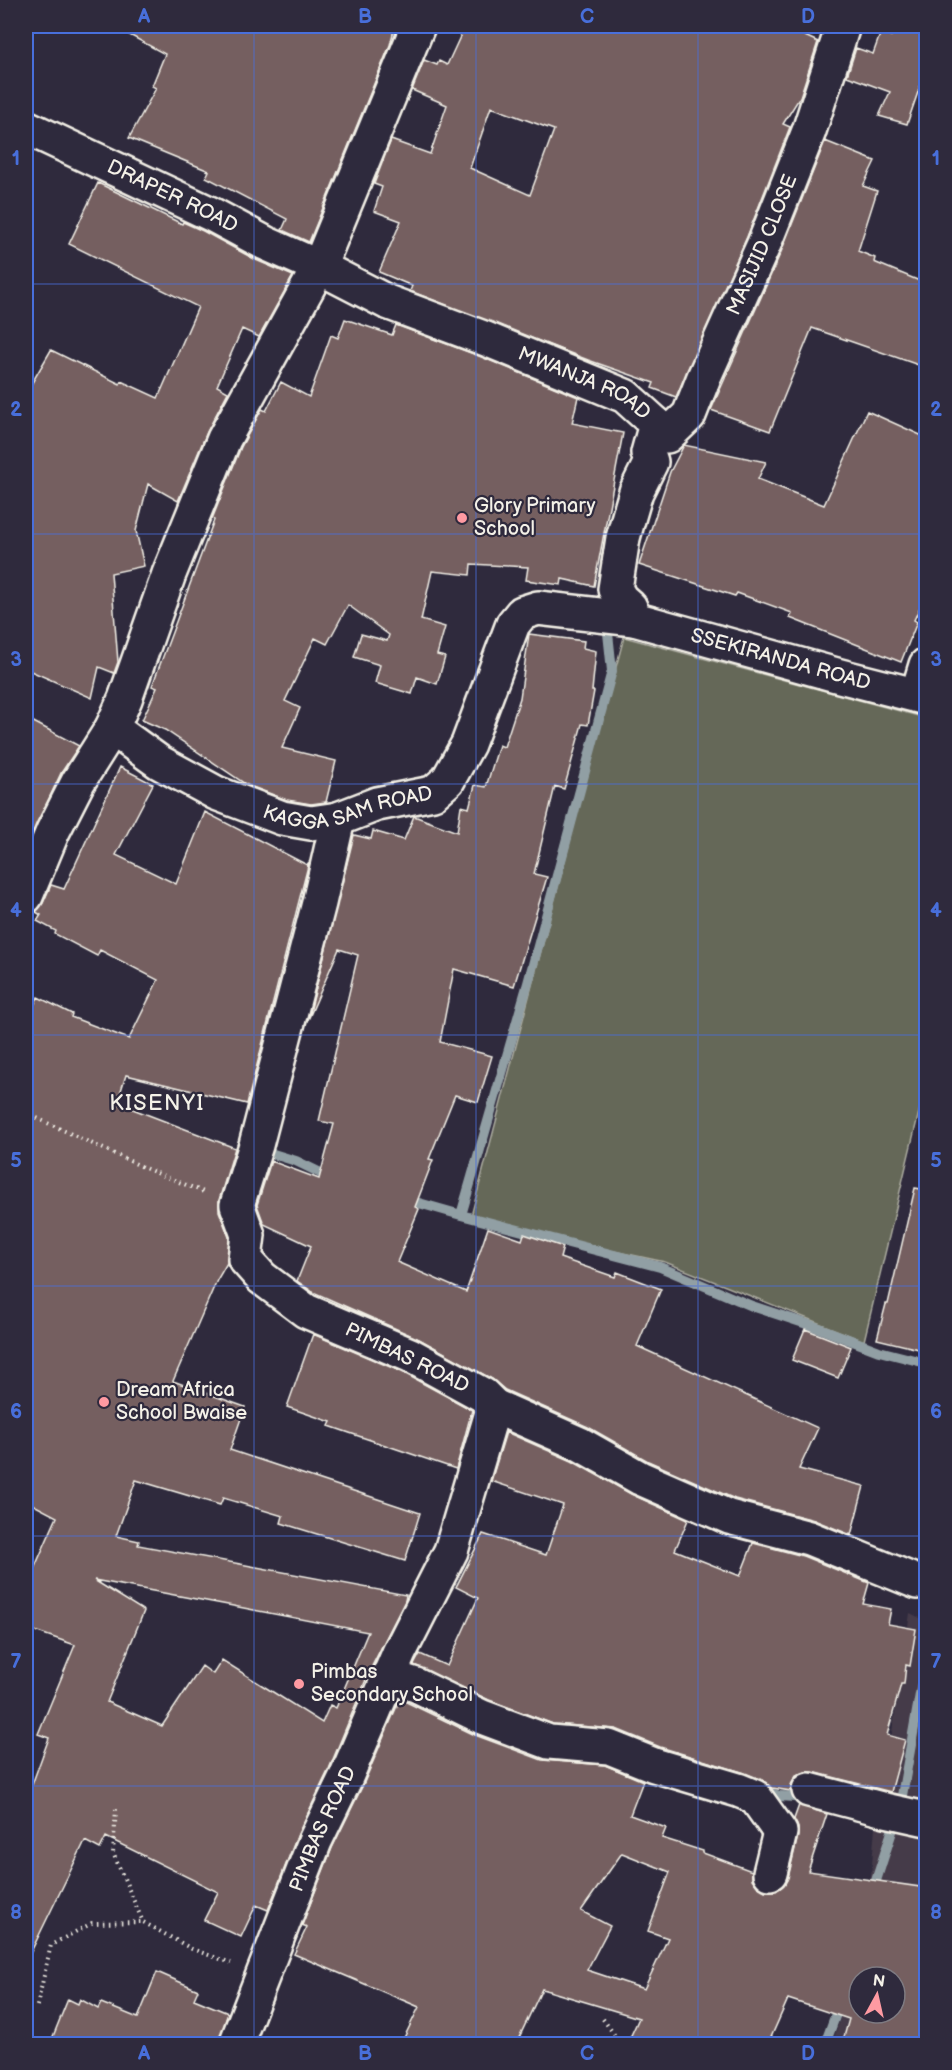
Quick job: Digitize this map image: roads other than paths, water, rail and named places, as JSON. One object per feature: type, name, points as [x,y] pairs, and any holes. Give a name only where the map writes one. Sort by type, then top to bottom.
[{"type":"street","points":[[26,896],[53,831],[78,782],[112,728],[125,699],[169,574],[224,439],[319,267],[418,26]]},
{"type":"street","name":"MASIJID CLOSE","points":[[656,424],[667,435],[689,415],[704,376],[764,244],[809,130],[843,26]]},
{"type":"street","name":"DRAPER ROAD","points":[[26,127],[319,267]]},
{"type":"street","name":"MWANJA ROAD","points":[[319,267],[387,302],[486,339],[625,396],[656,424],[648,453],[651,462],[636,492],[623,538],[615,589],[630,607],[634,619]]},
{"type":"street","name":"KAGGA SAM ROAD","points":[[112,728],[159,762],[216,793],[282,818],[311,823],[338,819],[378,804],[433,793],[448,780],[468,744],[513,624],[522,613],[538,608],[634,619]]},
{"type":"street","name":"SSEKIRANDA ROAD","points":[[634,619],[922,697]]},
{"type":"street","points":[[922,697],[927,665]]},
{"type":"street","name":"PIMBAS ROAD","points":[[236,2044],[315,1842],[346,1777],[386,1686],[388,1676],[451,1551],[494,1406],[483,1395],[410,1355],[306,1311],[262,1278],[245,1259],[248,1235],[237,1205],[256,1145],[316,914],[338,819]]},
{"type":"street","points":[[494,1406],[580,1444],[640,1478],[729,1517],[809,1538],[917,1581]]},
{"type":"street","points":[[388,1676],[416,1685],[482,1717],[549,1742],[609,1747],[654,1766],[738,1790],[754,1797],[780,1832],[770,1873]]},
{"type":"street","points":[[809,1790],[908,1815]]},
{"type":"waterway","points":[[610,618],[608,633],[612,671],[528,983],[461,1215],[660,1267],[752,1306],[879,1351],[926,1363]]},
{"type":"waterway","points":[[261,1144],[270,1153],[296,1161],[333,1179]]},
{"type":"waterway","points":[[405,1199],[461,1215]]},
{"type":"waterway","points":[[872,1893],[900,1807],[926,1660]]},
{"type":"waterway","points":[[762,1791],[780,1796],[808,1798]]},
{"type":"waterway","points":[[825,2044],[840,2003]]},
{"type":"place","name":"Glory Primary School","points":[[462,518]]},
{"type":"place","name":"Dream Africa School Bwaise","points":[[104,1402]]},
{"type":"place","name":"Pimbas Secondary School","points":[[299,1684]]},
{"type":"district","name":"KISENYI","points":[[157,1103]]}]
